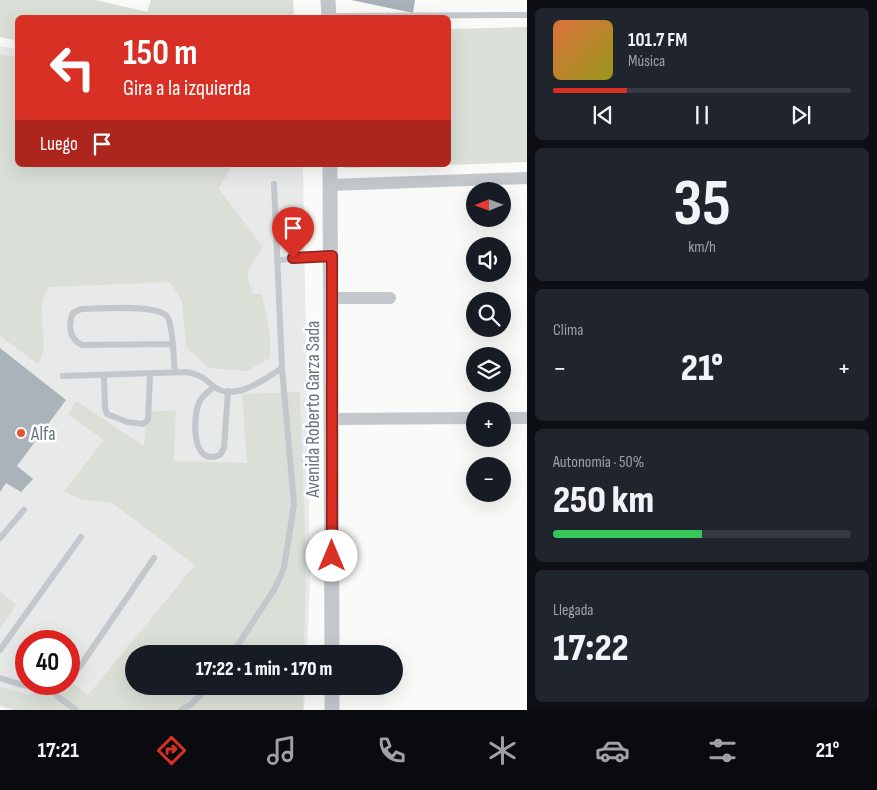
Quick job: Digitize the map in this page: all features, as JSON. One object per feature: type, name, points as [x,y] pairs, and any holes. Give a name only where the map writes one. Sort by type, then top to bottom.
[{"type":"street","points":[[328,0],[329,15]]},
{"type":"street","name":"Avenida Roberto Garza Sada","points":[[330,167],[332,256],[332,645]]},
{"type":"street","points":[[331,185],[527,178]]},
{"type":"street","points":[[332,298],[390,298]]},
{"type":"street","points":[[332,419],[466,418]]},
{"type":"street","points":[[511,418],[527,418]]},
{"type":"street","points":[[332,695],[332,710]]},
{"type":"lane","points":[[451,16],[527,15]]},
{"type":"lane","points":[[238,645],[275,588],[284,568],[294,504],[282,368],[279,260],[274,184]]},
{"type":"lane","points":[[279,260],[332,256]]},
{"type":"lane","points":[[171,344],[82,345],[74,340],[72,336],[71,318],[73,313],[81,309],[158,310],[164,313],[169,319],[175,372]]},
{"type":"lane","points":[[63,376],[150,375],[175,372],[200,375],[214,387],[228,391],[243,390],[257,384],[282,368]]},
{"type":"lane","points":[[104,376],[105,408],[107,414],[136,424],[143,424],[148,420],[150,375]]},
{"type":"lane","points":[[214,387],[199,402],[196,418],[197,444],[200,451],[209,457],[220,456],[224,448],[228,391]]},
{"type":"lane","points":[[0,538],[24,510]]},
{"type":"lane","points":[[0,650],[81,537]]},
{"type":"lane","points":[[80,667],[154,558]]},
{"type":"lane","points":[[0,678],[15,683]]},
{"type":"lane","points":[[57,695],[76,710]]},
{"type":"lane","points":[[181,710],[190,705],[201,695]]},
{"type":"shaded area","points":[[0,0],[96,0],[147,12],[151,0],[293,0],[294,15],[15,15],[15,41],[0,37]]},
{"type":"shaded area","points":[[527,27],[527,162],[451,165],[451,29]]},
{"type":"shaded area","points":[[0,46],[15,49],[15,167],[303,167],[310,581],[307,645],[125,645],[125,695],[305,695],[304,710],[11,710],[0,707]]},
{"type":"shaded area","points":[[0,54],[15,57],[15,167],[231,167],[219,189],[263,247],[247,272],[252,294],[262,294],[270,334],[270,358],[247,371],[209,368],[186,347],[182,301],[170,282],[49,287],[42,306],[44,345],[38,364],[0,336]]},
{"type":"shaded area","points":[[344,167],[376,167],[344,168]]},
{"type":"shaded area","points":[[300,392],[306,565],[304,645],[129,645],[195,565],[112,503],[80,499],[64,491],[104,440],[68,414],[76,401],[144,446],[147,412],[176,410],[174,461],[247,463],[242,394]]},
{"type":"shaded area","points":[[0,591],[16,605],[0,628]]},
{"type":"shaded area","points":[[125,650],[125,695],[303,695],[303,710],[15,710],[0,705],[0,687],[15,691],[15,695],[80,695],[80,689],[88,695]]},
{"type":"building","points":[[351,0],[415,0],[413,13]]},
{"type":"building","name":"Alfa","points":[[0,348],[66,400],[17,466],[33,479],[21,492],[6,483],[0,492]]},
{"type":"place","name":"Alfa","points":[[21,433]]},
{"type":"route","points":[[293,258],[332,256],[332,556]]}]
